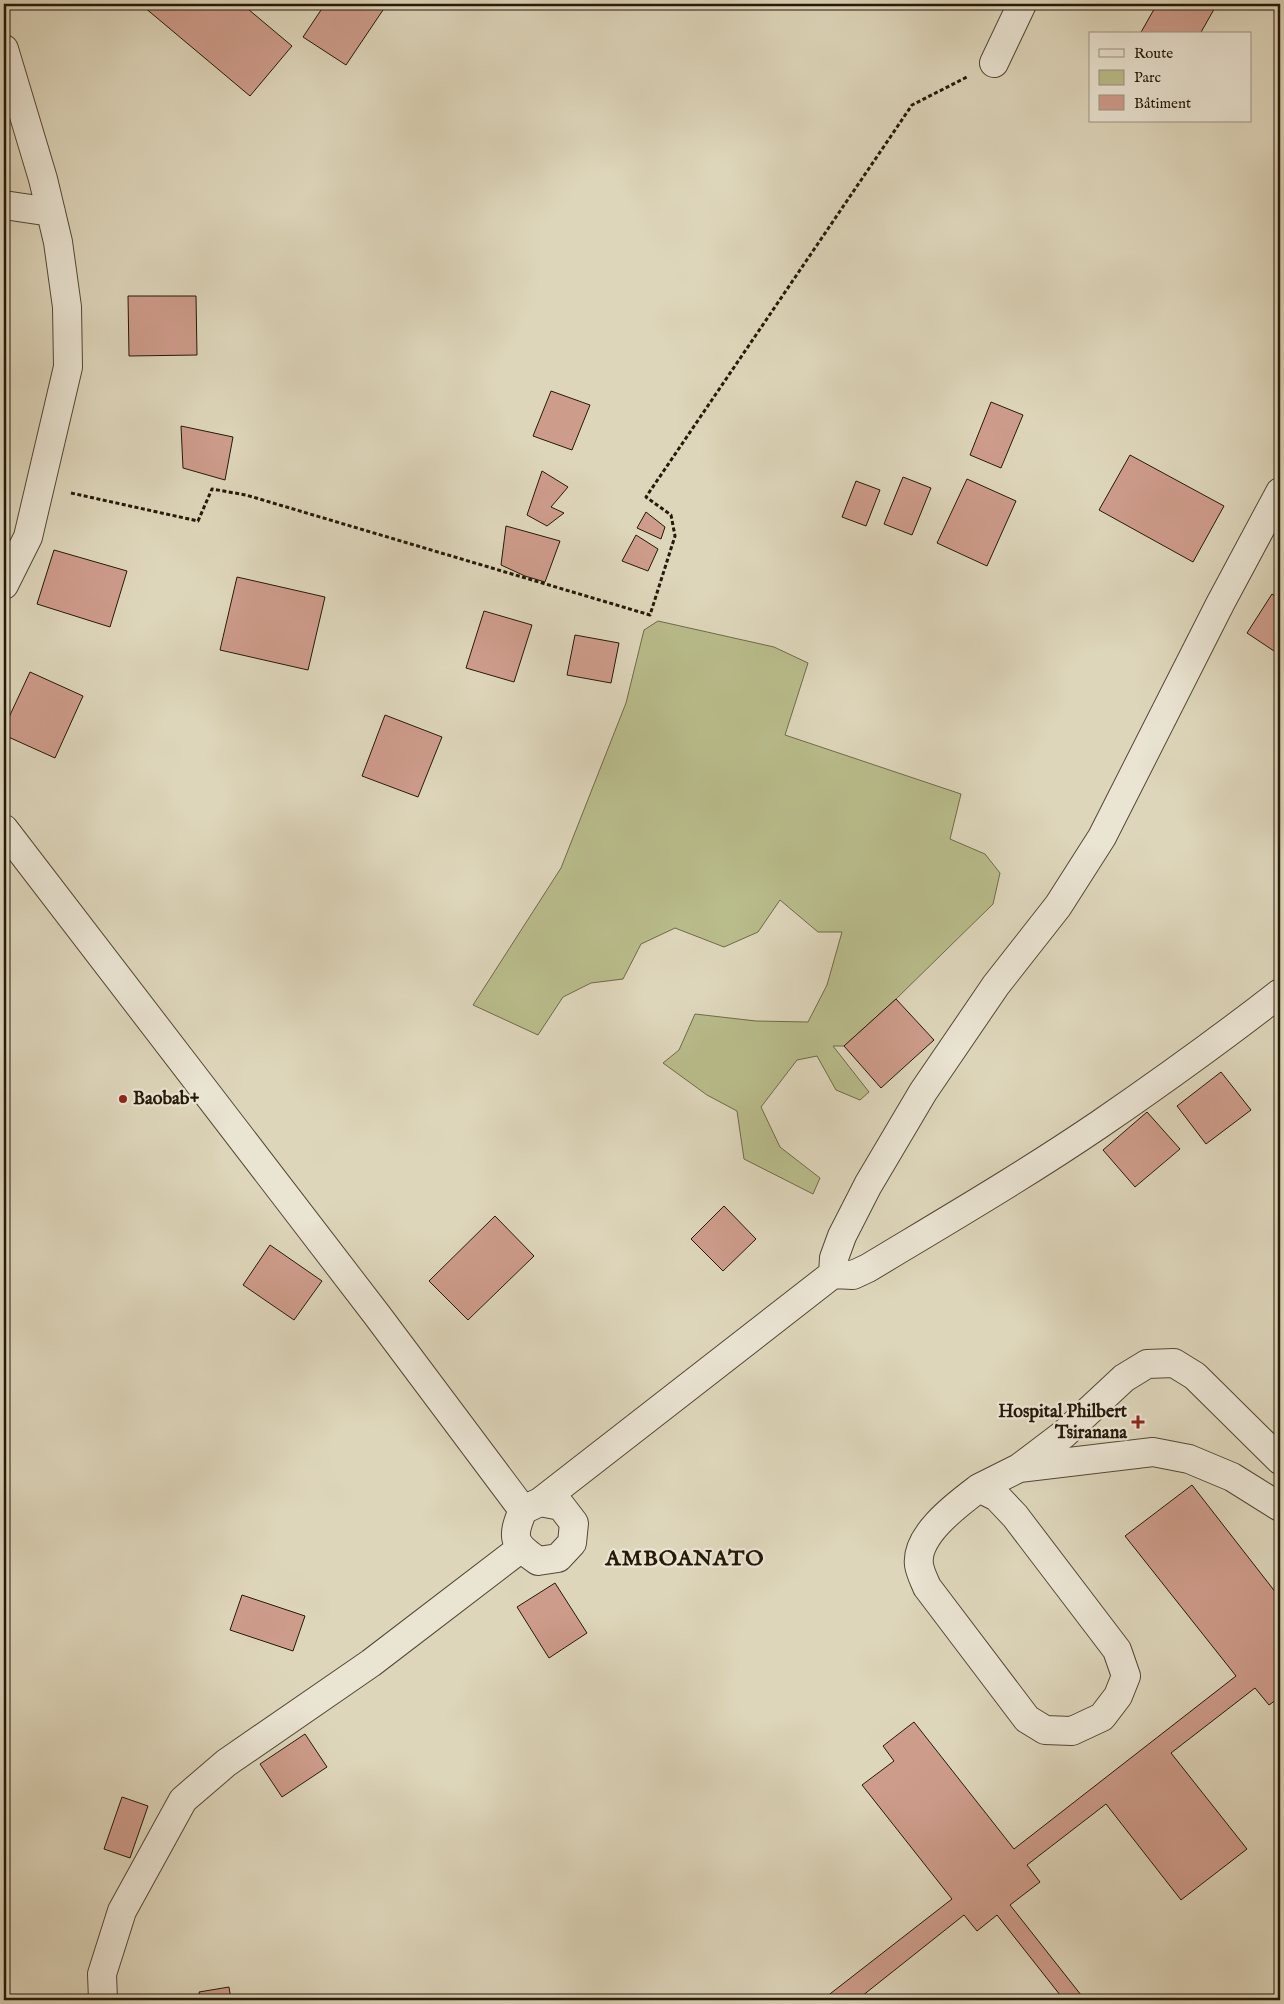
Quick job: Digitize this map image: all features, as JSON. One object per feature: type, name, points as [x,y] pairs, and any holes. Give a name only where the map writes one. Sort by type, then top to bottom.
[{"type":"street","points":[[994,63],[1022,4]]},
{"type":"street","points":[[4,49],[44,179],[58,242],[67,307],[68,367],[28,537],[4,585]]},
{"type":"street","points":[[4,205],[51,212]]},
{"type":"street","points":[[833,1274],[834,1258],[842,1236],[868,1184],[923,1092],[996,985],[1058,906],[1102,837],[1220,604],[1280,492]]},
{"type":"street","points":[[4,829],[377,1315],[531,1506]]},
{"type":"street","points":[[531,1506],[561,1506],[574,1522],[572,1543],[558,1558],[538,1561],[520,1549],[514,1530],[531,1506],[833,1274],[853,1275],[868,1268],[985,1197],[1098,1125],[1214,1044],[1280,993]]},
{"type":"street","points":[[979,1488],[997,1497],[1015,1516],[1117,1650],[1126,1676],[1118,1696],[1102,1717],[1072,1731],[1045,1730],[1027,1719],[927,1587],[918,1564],[923,1542],[944,1515],[979,1488],[1019,1468],[1064,1434],[1124,1378],[1147,1364],[1174,1363],[1195,1376],[1280,1460]]},
{"type":"street","points":[[1019,1468],[1153,1452],[1189,1459],[1232,1477],[1280,1507]]},
{"type":"street","points":[[103,2000],[102,1974],[122,1911],[183,1800],[226,1763],[371,1663],[520,1549]]},
{"type":"path","points":[[40,486],[198,521],[212,489],[246,495],[650,615],[675,536],[671,515],[646,497],[912,106],[994,63]]},
{"type":"green space","points":[[658,621],[774,647],[808,663],[785,735],[961,794],[950,839],[985,854],[1000,873],[993,904],[896,999],[844,1046],[833,1046],[869,1092],[860,1100],[836,1090],[817,1056],[797,1060],[761,1107],[780,1147],[820,1178],[813,1194],[744,1159],[737,1111],[707,1095],[663,1063],[679,1050],[695,1014],[756,1021],[808,1022],[827,985],[842,932],[818,932],[780,900],[758,932],[724,947],[675,928],[641,944],[623,979],[591,983],[563,997],[538,1035],[473,1005],[561,868],[626,703],[644,630]]},
{"type":"building","points":[[147,4],[242,4],[292,46],[250,96],[144,7]]},
{"type":"building","points":[[325,4],[387,4],[346,65],[303,37]]},
{"type":"building","points":[[1157,4],[1217,4],[1201,32],[1141,32]]},
{"type":"building","points":[[128,296],[196,296],[197,355],[129,356]]},
{"type":"building","points":[[551,391],[590,405],[572,450],[533,436]]},
{"type":"building","points":[[991,402],[1023,415],[1001,468],[970,455]]},
{"type":"building","points":[[181,426],[233,437],[225,480],[183,468]]},
{"type":"building","points":[[1130,455],[1224,506],[1193,562],[1099,510]]},
{"type":"building","points":[[542,471],[568,487],[551,507],[564,513],[547,526],[527,515]]},
{"type":"building","points":[[903,477],[931,488],[912,535],[884,524]]},
{"type":"building","points":[[967,479],[1016,501],[987,566],[937,543]]},
{"type":"building","points":[[856,481],[880,490],[866,526],[842,517]]},
{"type":"building","points":[[646,512],[665,527],[661,539],[637,528]]},
{"type":"building","points":[[506,526],[560,541],[545,582],[525,576],[501,565]]},
{"type":"building","points":[[636,535],[658,549],[648,571],[622,561]]},
{"type":"building","points":[[54,550],[127,571],[110,627],[37,604]]},
{"type":"building","points":[[237,577],[325,597],[308,670],[220,650]]},
{"type":"building","points":[[1272,594],[1280,600],[1280,655],[1247,633]]},
{"type":"building","points":[[484,611],[532,625],[514,682],[466,668]]},
{"type":"building","points":[[575,635],[619,643],[611,683],[567,675]]},
{"type":"building","points":[[30,672],[83,696],[55,758],[4,735],[4,728]]},
{"type":"building","points":[[385,715],[442,737],[418,797],[362,776]]},
{"type":"building","points":[[896,999],[934,1040],[881,1088],[844,1046]]},
{"type":"building","points":[[1221,1072],[1251,1110],[1206,1144],[1177,1106]]},
{"type":"building","points":[[1147,1112],[1180,1149],[1135,1187],[1103,1150]]},
{"type":"building","points":[[724,1206],[756,1239],[723,1271],[691,1239]]},
{"type":"building","points":[[495,1216],[534,1256],[468,1320],[429,1281]]},
{"type":"building","points":[[270,1245],[322,1281],[294,1320],[243,1285]]},
{"type":"building","points":[[1192,1485],[1280,1598],[1280,1697],[1269,1705],[1255,1688],[1171,1753],[1247,1849],[1181,1900],[1106,1804],[1027,1865],[1040,1882],[1010,1905],[1085,2000],[1064,2000],[997,1915],[977,1931],[964,1915],[857,2000],[828,2000],[826,1997],[952,1899],[862,1785],[894,1761],[883,1746],[914,1722],[1014,1849],[1236,1676],[1125,1536]]},
{"type":"building","points":[[555,1583],[587,1633],[549,1658],[517,1607]]},
{"type":"building","points":[[242,1595],[305,1616],[293,1651],[230,1630]]},
{"type":"building","points":[[305,1734],[327,1767],[282,1797],[260,1764]]},
{"type":"building","points":[[122,1797],[148,1806],[130,1858],[104,1849]]},
{"type":"building","points":[[229,1987],[231,2000],[201,2000],[199,1992]]},
{"type":"place","name":"Baobab+","points":[[123,1099]]},
{"type":"place","name":"Hospital Philbert Tsiranana","points":[[1138,1422]]},
{"type":"district","name":"AMBOANATO","points":[[685,1559]]}]
